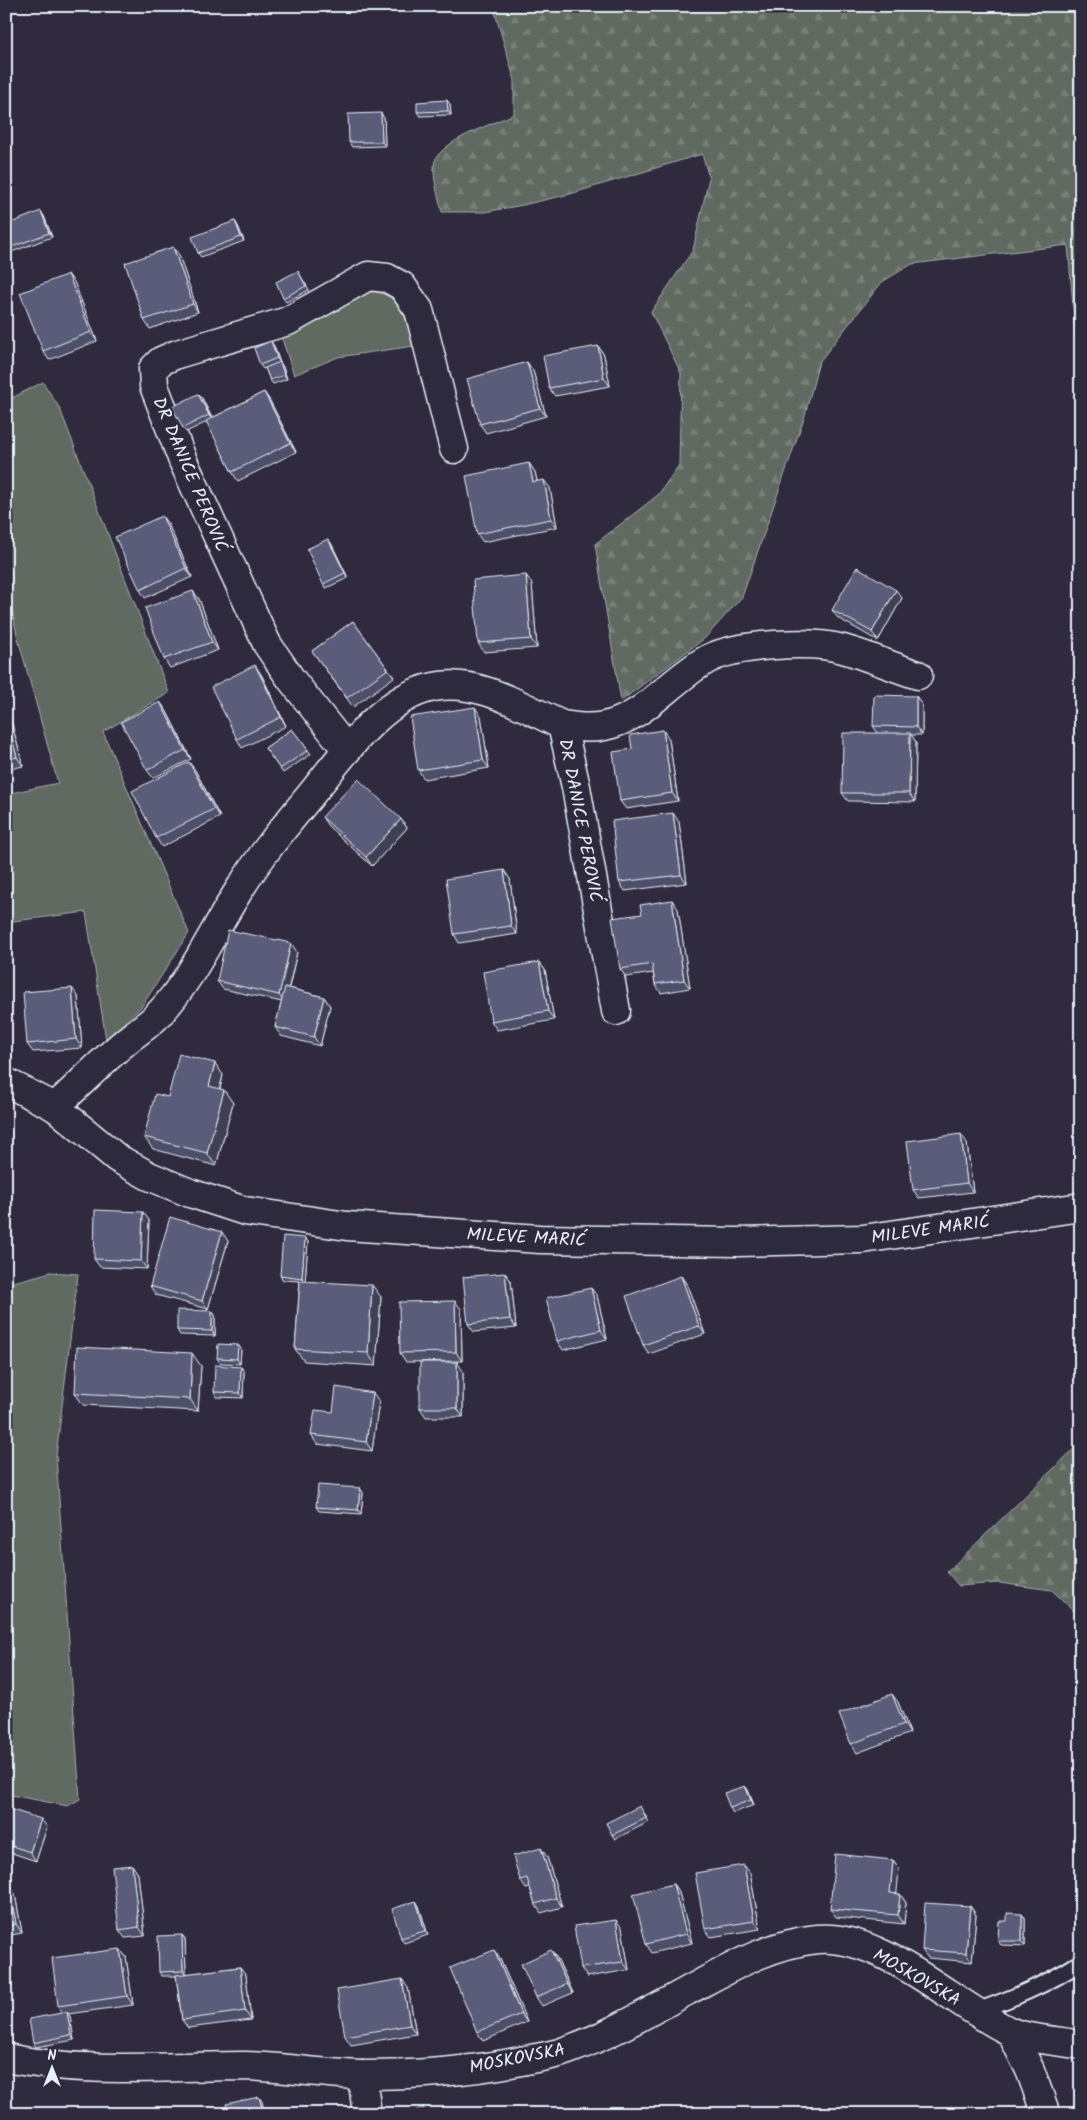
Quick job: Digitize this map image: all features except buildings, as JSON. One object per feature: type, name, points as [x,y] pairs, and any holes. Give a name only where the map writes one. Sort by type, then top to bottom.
[{"type":"street","name":"DR DANICE PEROVIĆ","points":[[347,750],[291,679],[263,635],[184,461],[154,386],[153,369],[161,361],[177,354],[288,321],[368,276],[386,278],[402,286],[419,310],[454,449]]},
{"type":"street","points":[[562,725],[587,728],[605,726],[641,709],[693,668],[710,658],[754,646],[841,648],[918,675]]},
{"type":"street","name":"DR DANICE PEROVIĆ","points":[[55,1107],[123,1044],[159,1015],[184,982],[241,887],[272,843],[370,724],[416,692],[435,686],[471,688],[491,693],[562,725],[576,787],[616,1010]]},
{"type":"street","name":"MILEVE MARIĆ","points":[[6,1082],[55,1107],[117,1158],[149,1176],[190,1193],[245,1211],[347,1226],[540,1239],[737,1242],[863,1239],[1081,1207]]},
{"type":"street","name":"MOSKOVSKA","points":[[6,2058],[39,2065],[88,2069],[254,2067],[362,2074],[465,2069],[503,2064],[561,2052],[610,2033],[732,1966],[763,1952],[818,1939],[838,1939],[857,1943],[893,1960],[1011,2032],[1081,2045]]},
{"type":"street","points":[[1011,2032],[1030,2070],[1046,2114]]},
{"type":"street","points":[[362,2074],[367,2114]]},
{"type":"lane","points":[[977,2011],[1036,1988],[1057,1978],[1081,1962]]},
{"type":"green space","points":[[493,6],[1081,6],[1081,406],[1068,245],[912,264],[882,282],[819,362],[805,415],[742,597],[705,638],[621,701],[595,544],[658,495],[679,465],[681,373],[651,312],[693,250],[709,178],[702,154],[570,194],[523,205],[485,212],[442,212],[434,177],[434,166],[437,157],[444,149],[467,134],[514,114],[514,78]]},
{"type":"green space","points":[[370,291],[381,293],[396,303],[409,327],[414,346],[338,357],[294,375],[281,336]]},
{"type":"green space","points":[[43,382],[60,409],[169,693],[103,732],[189,933],[142,1006],[106,1040],[86,912],[6,922],[6,794],[58,783],[17,635],[6,582],[6,401]]},
{"type":"green space","points":[[51,1272],[78,1274],[56,1456],[80,1799],[68,1806],[6,1794],[6,1284]]},
{"type":"green space","points":[[1081,1442],[1081,1618],[1052,1590],[999,1583],[959,1586],[947,1572]]}]
